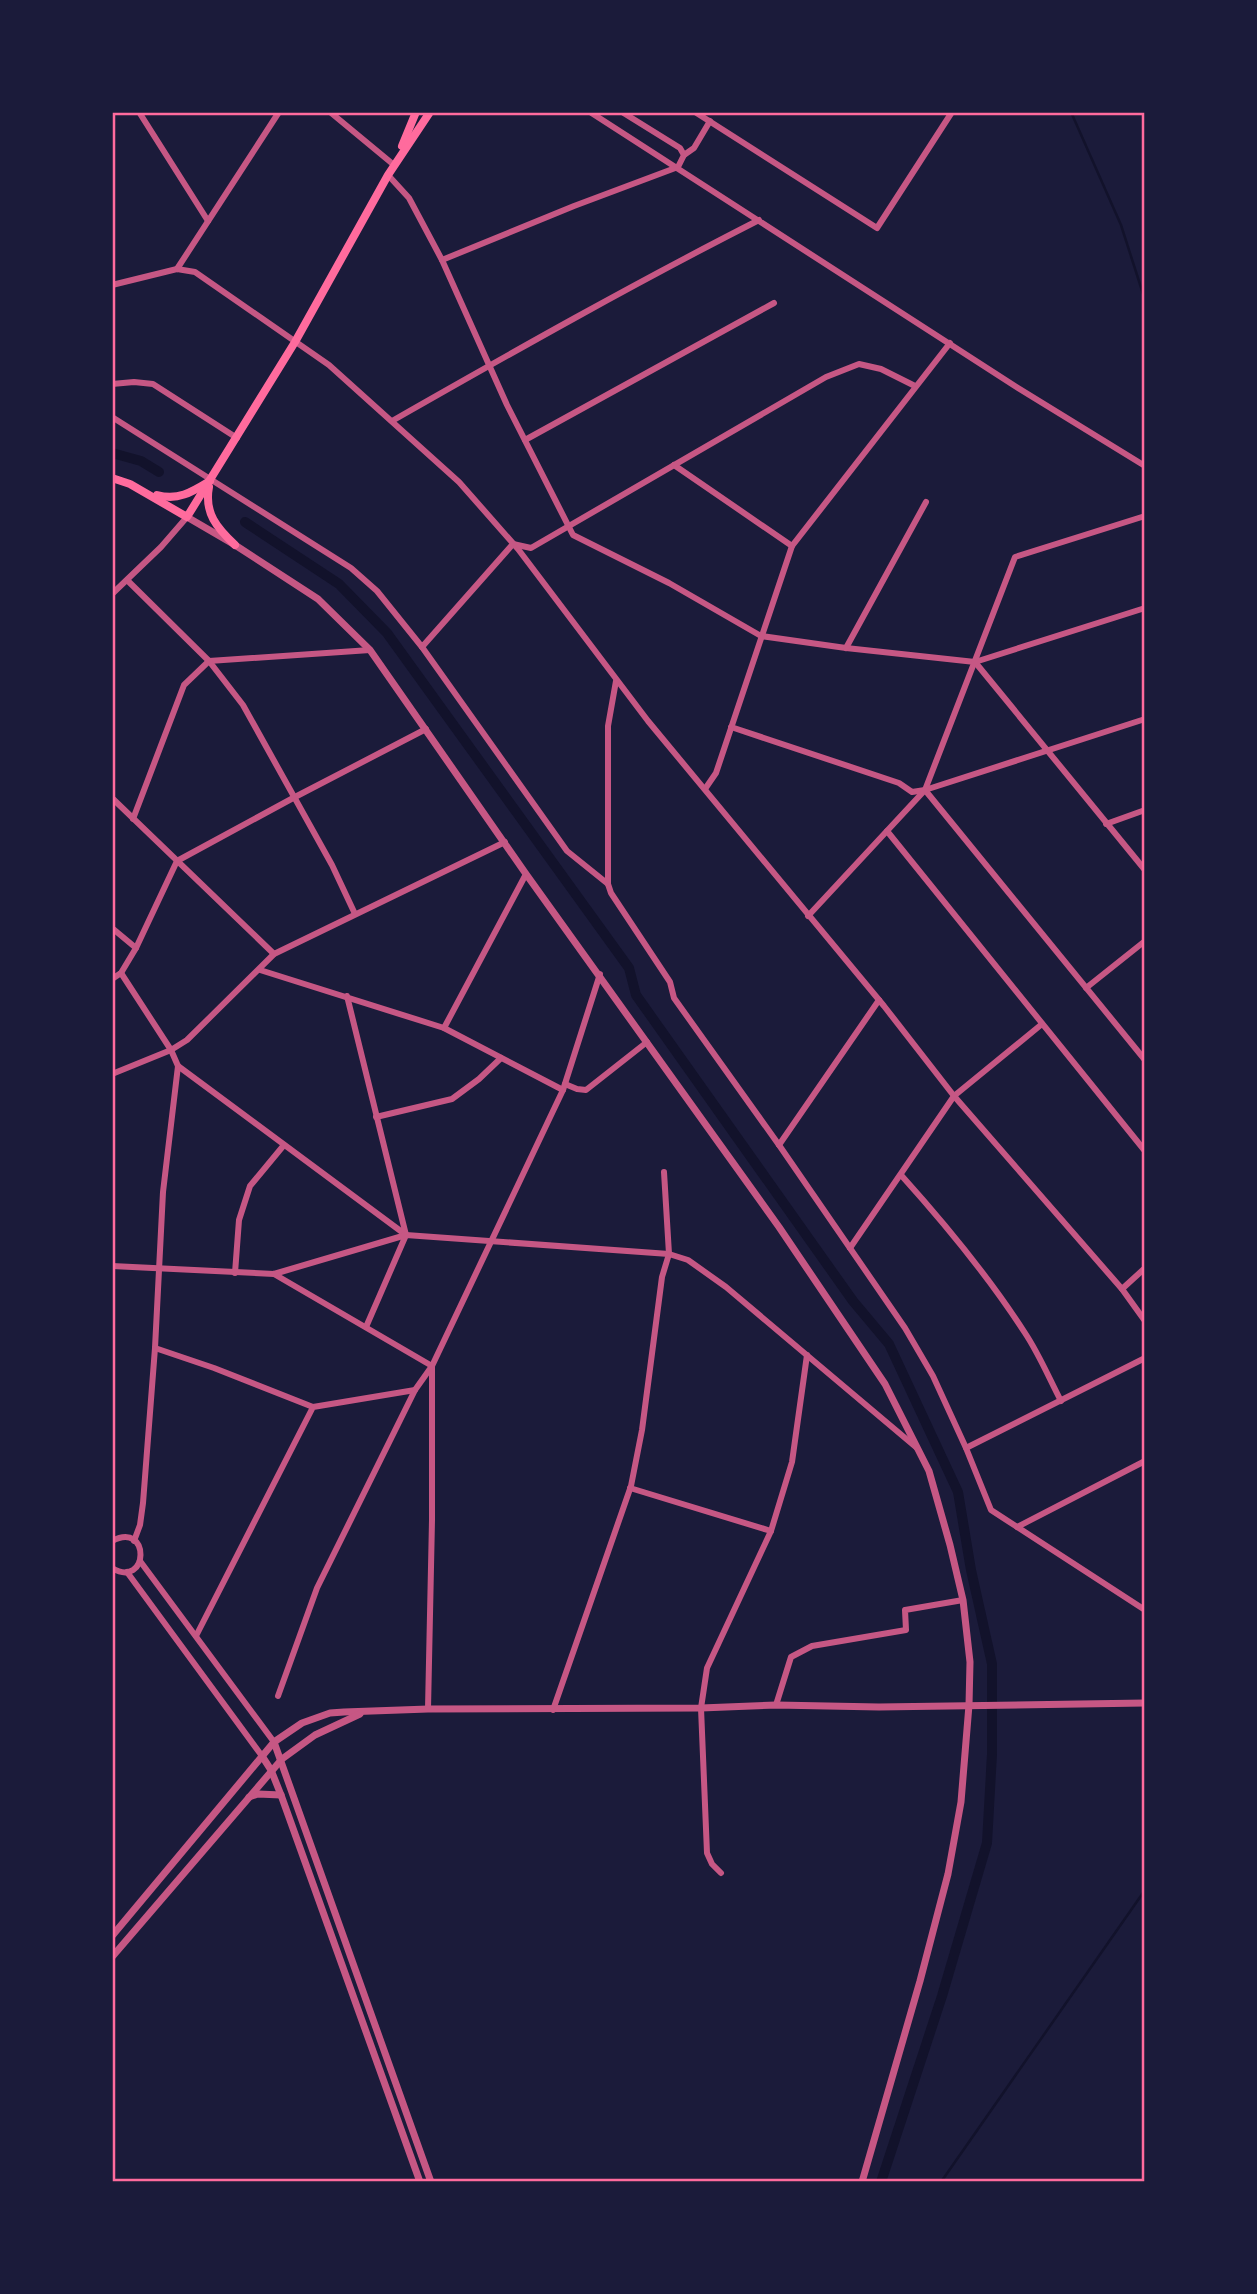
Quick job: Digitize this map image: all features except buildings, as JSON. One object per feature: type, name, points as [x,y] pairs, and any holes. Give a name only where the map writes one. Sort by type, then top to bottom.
[{"type":"main road","points":[[394,165],[416,112]]},
{"type":"main road","points":[[112,478],[144,492],[187,517],[295,342],[394,165],[430,112]]},
{"type":"main road","points":[[144,492],[166,498],[183,497],[212,480]]},
{"type":"main road","points":[[212,480],[207,497],[212,520],[234,545]]},
{"type":"street","points":[[139,112],[208,221]]},
{"type":"street","points":[[177,270],[279,112]]},
{"type":"street","points":[[330,112],[394,165]]},
{"type":"street","points":[[590,112],[1018,388],[1145,466]]},
{"type":"street","points":[[622,112],[680,148],[684,155]]},
{"type":"street","points":[[695,112],[877,229],[952,112]]},
{"type":"street","points":[[442,260],[678,167],[684,155],[694,148],[710,121]]},
{"type":"street","points":[[388,175],[409,198],[442,260],[489,366],[573,535],[669,583],[761,636],[846,648],[975,662],[1145,608]]},
{"type":"street","points":[[392,421],[759,220]]},
{"type":"street","points":[[112,285],[177,270],[195,272],[329,366],[459,482],[513,544],[616,681],[879,1000],[954,1096],[1122,1289],[1145,1321]]},
{"type":"street","points":[[525,440],[774,303]]},
{"type":"street","points":[[705,789],[716,773],[792,546],[950,343]]},
{"type":"street","points":[[513,544],[531,548],[848,366],[859,364],[881,369],[915,386]]},
{"type":"street","points":[[112,384],[153,384],[237,438]]},
{"type":"street","points":[[112,417],[351,568],[377,591],[422,647],[567,851],[608,884]]},
{"type":"street","points":[[674,465],[792,546]]},
{"type":"street","points":[[846,648],[926,502]]},
{"type":"street","points":[[808,916],[925,790],[1015,557],[1145,516]]},
{"type":"street","points":[[112,594],[161,547],[187,517],[318,600],[370,650],[526,874],[779,1227],[877,1373],[929,1471],[963,1600],[973,1705],[961,1802],[948,1874],[862,2182]]},
{"type":"street","points":[[422,647],[513,544]]},
{"type":"street","points":[[127,580],[209,661],[243,705],[332,865],[355,914]]},
{"type":"street","points":[[133,819],[184,685],[209,661],[370,650]]},
{"type":"street","points":[[975,662],[1145,870]]},
{"type":"street","points":[[616,681],[608,726],[608,884],[611,893],[670,982],[674,998],[905,1328],[926,1364],[966,1448],[991,1510],[1145,1610]]},
{"type":"street","points":[[731,727],[899,783],[912,792],[1145,719]]},
{"type":"street","points":[[112,979],[121,974],[136,948],[177,861],[426,729]]},
{"type":"street","points":[[925,790],[1145,1060]]},
{"type":"street","points":[[112,798],[274,954]]},
{"type":"street","points":[[1106,824],[1145,810]]},
{"type":"street","points":[[887,831],[1145,1151]]},
{"type":"street","points":[[112,1074],[171,1050],[187,1040],[274,954],[505,842]]},
{"type":"street","points":[[444,1028],[526,874]]},
{"type":"street","points":[[112,928],[136,948]]},
{"type":"street","points":[[1086,988],[1145,941]]},
{"type":"street","points":[[260,970],[444,1028],[564,1087],[586,1090],[647,1042]]},
{"type":"street","points":[[121,974],[171,1050],[178,1066],[406,1235]]},
{"type":"street","points":[[278,1696],[317,1588],[415,1390],[432,1366],[564,1087],[600,974]]},
{"type":"street","points":[[348,996],[406,1235],[366,1327]]},
{"type":"street","points":[[779,1145],[879,1000]]},
{"type":"street","points":[[850,1248],[954,1096],[1042,1024]]},
{"type":"street","points":[[376,1117],[452,1099],[501,1058]]},
{"type":"street","points":[[135,1541],[143,1503],[163,1192],[178,1066]]},
{"type":"street","points":[[235,1273],[239,1220],[250,1186],[284,1145]]},
{"type":"street","points":[[553,1710],[630,1489],[642,1430],[662,1277],[669,1254],[664,1172]]},
{"type":"street","points":[[901,1175],[994,1286],[1027,1335],[1061,1401]]},
{"type":"street","points":[[112,1266],[274,1274],[406,1235],[669,1254],[688,1261],[726,1287],[918,1449]]},
{"type":"street","points":[[1122,1289],[1145,1268]]},
{"type":"street","points":[[274,1274],[432,1366]]},
{"type":"street","points":[[155,1348],[225,1371],[313,1407],[415,1390]]},
{"type":"street","points":[[721,1873],[712,1864],[707,1853],[701,1707],[707,1668],[771,1531],[792,1462],[807,1356]]},
{"type":"street","points":[[966,1448],[1145,1358]]},
{"type":"street","points":[[428,1709],[432,1366]]},
{"type":"street","points":[[196,1636],[313,1407]]},
{"type":"street","points":[[1017,1527],[1145,1461]]},
{"type":"street","points":[[630,1489],[771,1531]]},
{"type":"street","points":[[112,1541],[121,1537],[135,1541],[141,1550],[140,1561],[132,1570],[121,1573],[112,1568]]},
{"type":"street","points":[[140,1561],[274,1742],[282,1759],[367,2007],[431,2182]]},
{"type":"street","points":[[127,1572],[271,1770],[420,2182]]},
{"type":"street","points":[[776,1705],[791,1657],[812,1646],[906,1630],[905,1611],[963,1600]]},
{"type":"street","points":[[112,1936],[274,1742],[316,1717],[330,1713],[428,1709],[1145,1703]]},
{"type":"street","points":[[112,1957],[290,1751],[315,1735],[364,1712]]},
{"type":"street","points":[[248,1797],[258,1794],[281,1795]]},
{"type":"waterway","points":[[1071,112],[1121,225],[1145,300]]},
{"type":"waterway","points":[[112,453],[141,461],[159,472]]},
{"type":"waterway","points":[[245,522],[339,584],[387,633],[629,968],[636,995],[853,1301],[889,1344],[958,1492],[971,1570],[992,1664],[992,1754],[987,1843],[942,1996],[881,2182]]},
{"type":"waterway","points":[[941,2182],[1145,1890]]}]
